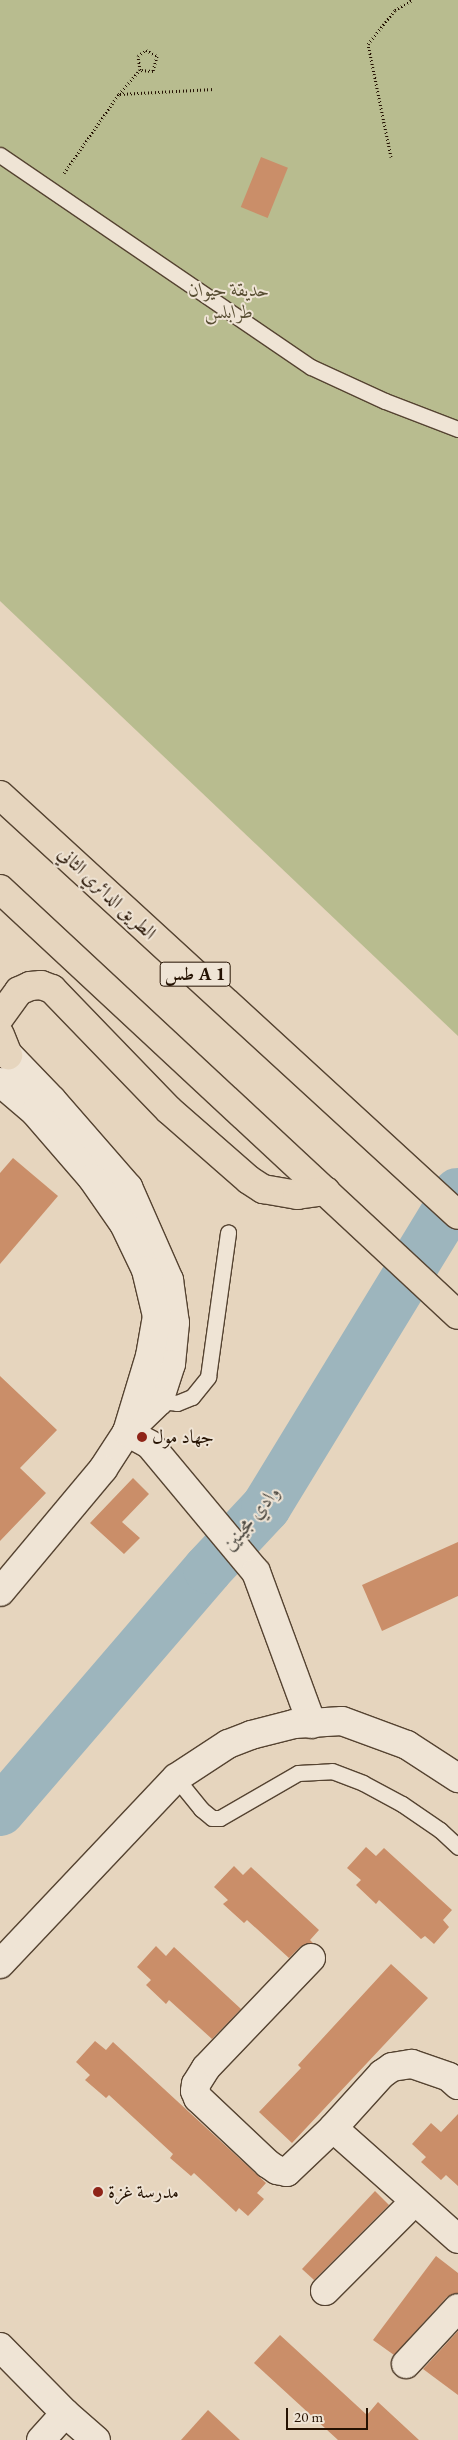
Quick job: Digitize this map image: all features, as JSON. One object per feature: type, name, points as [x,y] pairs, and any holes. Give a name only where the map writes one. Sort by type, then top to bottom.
[{"type":"highway","name":"الطريق الدائري الثاني","points":[[0,794],[458,1215]]},
{"type":"highway","points":[[0,889],[455,1312]]},
{"type":"highway","points":[[0,1017],[19,991],[30,986],[41,985],[52,989],[169,1110],[249,1180],[263,1189],[333,1199]]},
{"type":"street","points":[[2,1051],[52,1100],[128,1186],[169,1280],[175,1323],[170,1364],[159,1401],[127,1432],[103,1469],[2,1584]]},
{"type":"street","points":[[0,1082],[35,1112],[92,1178],[124,1224],[146,1270],[157,1316],[150,1356],[127,1432]]},
{"type":"street","points":[[127,1432],[150,1445],[256,1572],[312,1724]]},
{"type":"street","points":[[0,1964],[176,1778],[228,1744],[251,1735],[294,1724],[342,1721],[407,1745],[458,1778]]},
{"type":"street","points":[[311,1958],[206,2068],[196,2084],[195,2090],[198,2098],[277,2170],[287,2172],[333,2128],[382,2074],[392,2067],[412,2064],[449,2077],[458,2086]]},
{"type":"street","points":[[333,2128],[458,2239]]},
{"type":"street","points":[[325,2291],[415,2201]]},
{"type":"street","points":[[406,2364],[458,2308]]},
{"type":"street","points":[[0,2348],[65,2413],[96,2440]]},
{"type":"street","points":[[41,2440],[65,2413]]},
{"type":"lane","points":[[0,155],[311,367],[385,401],[458,429]]},
{"type":"lane","points":[[159,1401],[177,1403],[192,1397],[208,1378],[228,1232]]},
{"type":"lane","points":[[176,1778],[201,1809],[212,1818],[220,1818],[298,1773],[332,1771],[363,1783],[402,1804],[440,1830],[458,1847]]},
{"type":"path","points":[[390,157],[368,44],[395,10],[412,0]]},
{"type":"path","points":[[52,190],[119,94],[140,70],[138,56],[146,50],[157,56],[154,71],[140,70]]},
{"type":"path","points":[[119,94],[214,89]]},
{"type":"green space","name":"حديقة حيوان طرابلس","points":[[0,0],[458,0],[458,1036],[0,601]]},
{"type":"building","points":[[261,157],[288,168],[268,218],[241,207]]},
{"type":"building","points":[[13,1158],[58,1196],[0,1264],[0,1173]]},
{"type":"building","points":[[0,1376],[57,1430],[20,1468],[46,1493],[0,1541]]},
{"type":"building","points":[[133,1478],[149,1494],[122,1522],[140,1538],[124,1554],[90,1523]]},
{"type":"building","points":[[458,1542],[458,1596],[382,1631],[362,1585]]},
{"type":"building","points":[[366,1847],[376,1856],[384,1848],[452,1910],[443,1920],[449,1927],[434,1944],[425,1936],[421,1939],[379,1900],[376,1904],[356,1885],[361,1880],[347,1868]]},
{"type":"building","points":[[234,1866],[243,1875],[251,1867],[319,1930],[310,1940],[313,1943],[300,1947],[289,1958],[247,1920],[244,1923],[223,1904],[228,1900],[214,1887]]},
{"type":"building","points":[[156,1946],[166,1956],[174,1947],[241,2009],[212,2039],[169,2000],[166,2004],[146,1985],[151,1980],[137,1967]]},
{"type":"building","points":[[391,1964],[428,1998],[292,2143],[259,2112],[301,2068],[298,2065]]},
{"type":"building","points":[[95,2041],[106,2050],[113,2042],[266,2183],[257,2193],[264,2199],[248,2216],[239,2208],[236,2212],[194,2173],[191,2176],[170,2158],[173,2154],[109,2095],[106,2098],[85,2080],[90,2075],[76,2062]]},
{"type":"building","points":[[458,2114],[458,2186],[446,2175],[441,2180],[421,2162],[426,2157],[412,2144],[431,2123],[441,2132]]},
{"type":"building","points":[[375,2191],[389,2205],[314,2280],[302,2269]]},
{"type":"building","points":[[436,2256],[458,2273],[458,2293],[447,2297],[394,2355],[373,2340]]},
{"type":"building","points":[[458,2331],[458,2395],[423,2369]]},
{"type":"building","points":[[280,2335],[367,2415],[378,2402],[419,2440],[338,2440],[254,2363]]},
{"type":"building","points":[[208,2410],[240,2440],[181,2440]]},
{"type":"waterway","name":"وادي مجينين","points":[[0,1811],[208,1569],[266,1507],[458,1193]]},
{"type":"place","name":"جهاد مول","points":[[142,1437]]},
{"type":"place","name":"مدرسة غزة","points":[[98,2192]]}]
